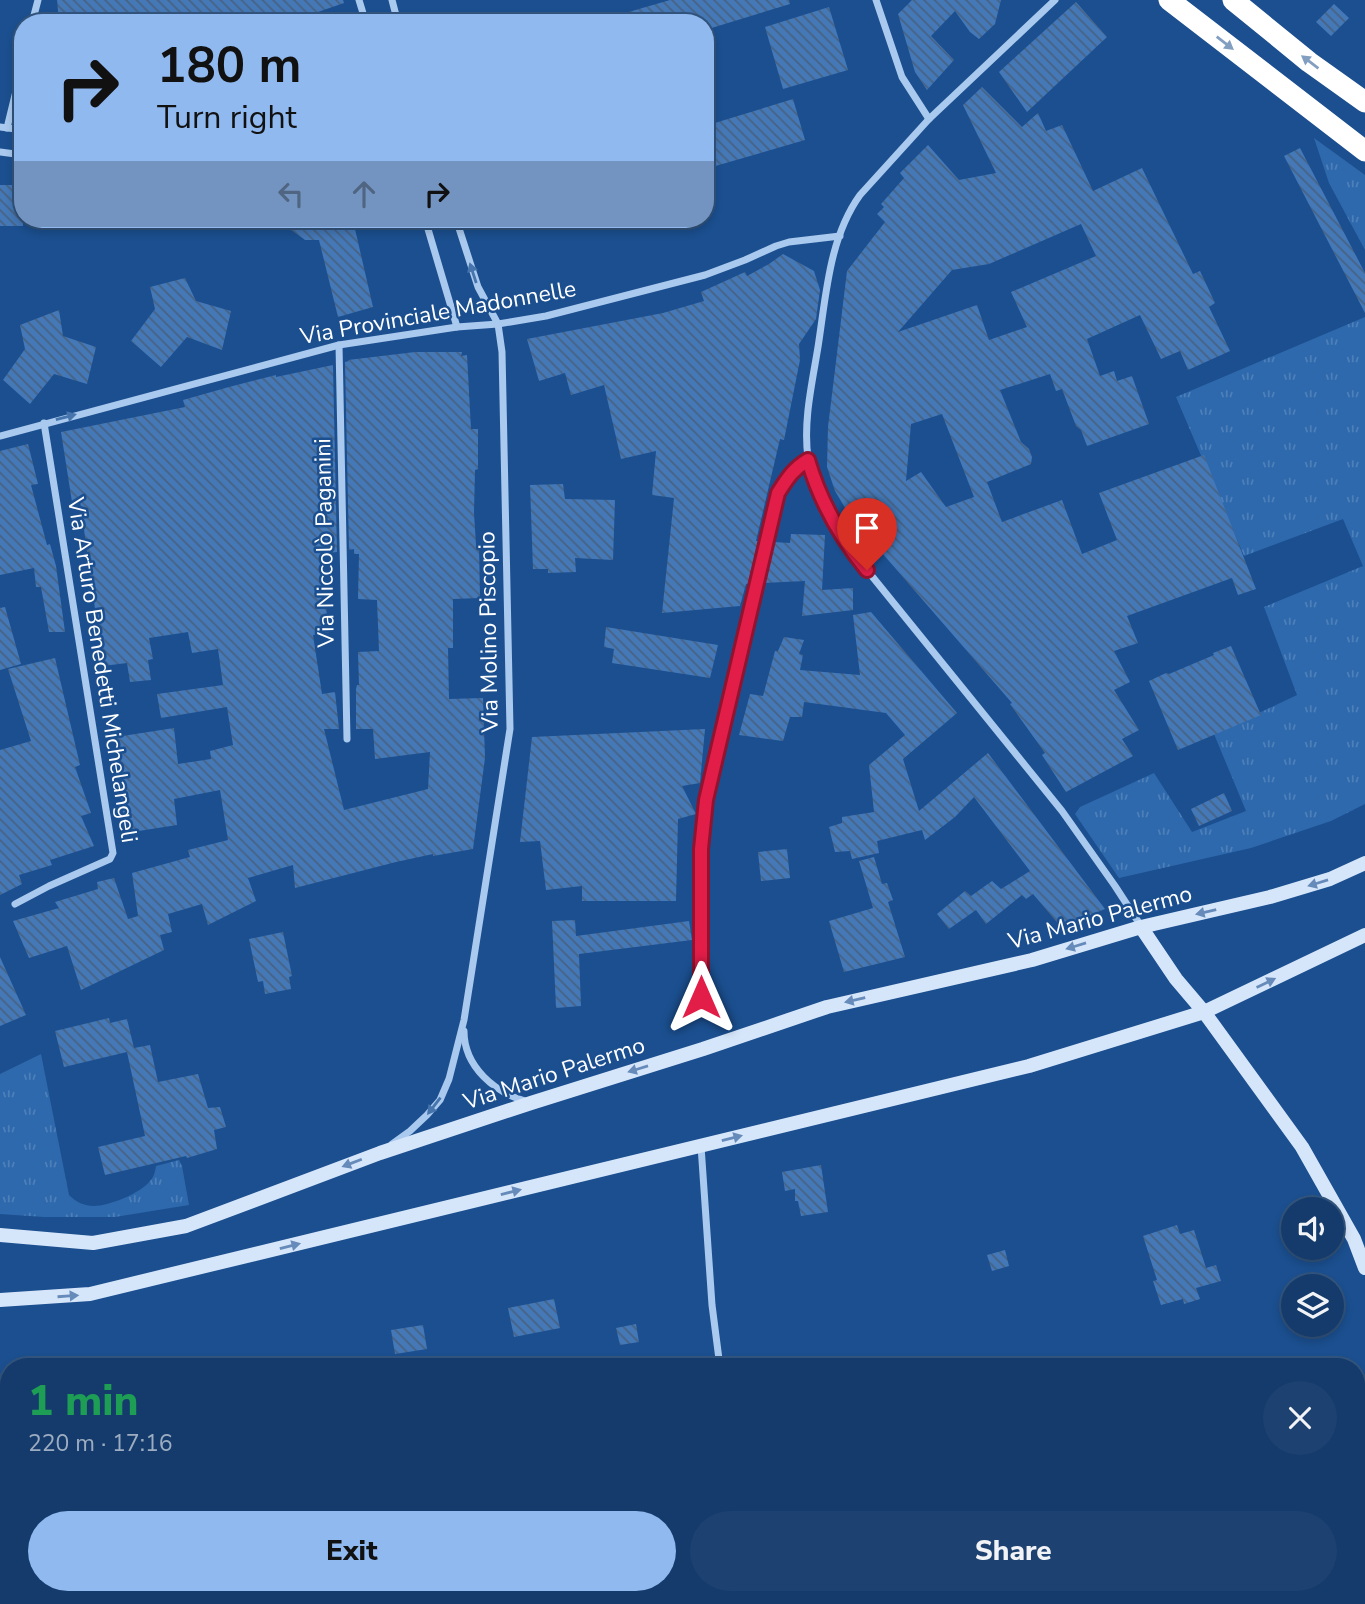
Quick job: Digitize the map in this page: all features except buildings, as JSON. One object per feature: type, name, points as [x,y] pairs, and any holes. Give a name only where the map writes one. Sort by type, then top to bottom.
[{"type":"highway","points":[[1169,0],[1365,151]]},
{"type":"highway","points":[[1233,0],[1365,102]]},
{"type":"street","points":[[876,0],[902,77],[929,119]]},
{"type":"street","points":[[1055,0],[929,119],[850,208],[831,268],[806,419],[808,460],[817,489],[834,524],[854,554],[1062,811],[1176,979],[1204,1012],[1302,1147],[1354,1239],[1365,1268]]},
{"type":"street","points":[[3,127],[14,91]]},
{"type":"street","points":[[428,228],[457,327]]},
{"type":"street","points":[[459,228],[478,287],[498,324]]},
{"type":"street","name":"Via Provinciale Madonnelle","points":[[2,435],[339,345],[546,316],[705,275],[789,242],[839,236]]},
{"type":"street","name":"Via Molino Piscopio","points":[[380,1153],[427,1115],[440,1100],[449,1079],[464,1020],[510,729],[502,352],[498,324]]},
{"type":"street","name":"Via Niccolò Paganini","points":[[339,345],[348,739]]},
{"type":"street","name":"Via Arturo Benedetti Michelangeli","points":[[15,904],[113,856],[44,423]]},
{"type":"street","points":[[0,424],[2,435]]},
{"type":"street","points":[[701,997],[701,849],[706,800],[778,493],[796,467],[808,460]]},
{"type":"street","name":"Via Mario Palermo","points":[[0,1235],[93,1243],[187,1226],[380,1153],[827,1007],[1032,960],[1141,927],[1270,897],[1330,879],[1365,863]]},
{"type":"street","points":[[0,1300],[90,1294],[1030,1066],[1204,1012],[1365,935]]},
{"type":"street","name":"Via Molino Piscopio","points":[[464,1020],[464,1044],[472,1063],[492,1084],[513,1098],[531,1102]]},
{"type":"street","points":[[701,1146],[712,1305],[719,1358]]},
{"type":"green space","points":[[1314,138],[1365,175],[1365,250],[1329,183]]},
{"type":"green space","points":[[1365,317],[1365,804],[1331,821],[1251,848],[1119,878],[1075,814],[1080,807],[1154,773],[1192,832],[1246,811],[1214,734],[1297,695],[1264,607],[1363,566],[1343,519],[1244,556],[1176,397]]},
{"type":"green space","points":[[41,1054],[69,1195],[74,1200],[90,1206],[116,1201],[146,1186],[156,1166],[179,1160],[189,1205],[115,1217],[0,1214],[0,1074]]},
{"type":"route","points":[[701,997],[701,849],[706,800],[778,493],[796,467],[808,460],[817,489],[834,524],[867,570]]}]
